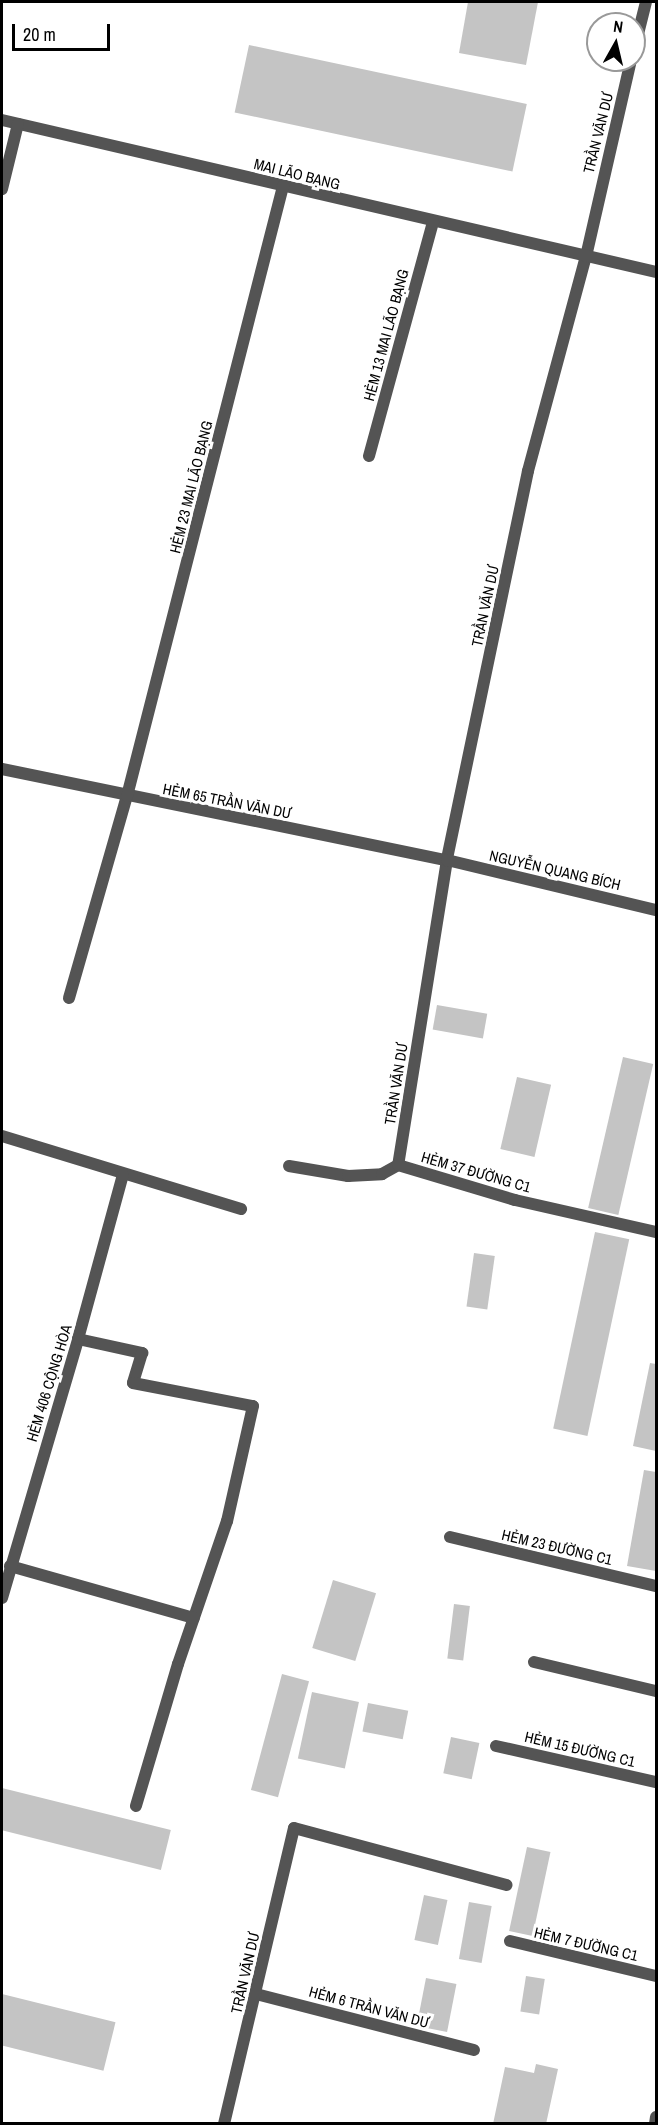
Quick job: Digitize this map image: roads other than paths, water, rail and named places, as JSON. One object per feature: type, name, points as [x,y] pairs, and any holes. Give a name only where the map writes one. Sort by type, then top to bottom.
[{"type":"street","name":"TRẦN VĂN DƯ","points":[[398,1165],[447,860],[528,471],[586,256],[629,72]]},
{"type":"street","name":"MAI LÃO BẠNG","points":[[2,120],[433,222],[657,272]]},
{"type":"street","points":[[2,189],[18,124]]},
{"type":"street","name":"HẺM 23 MAI LÃO BẠNG","points":[[69,998],[127,796],[283,186]]},
{"type":"street","name":"HẺM 13 MAI LÃO BẠNG","points":[[369,456],[433,222]]},
{"type":"street","name":"HẺM 65 TRẦN VĂN DƯ","points":[[2,769],[447,860]]},
{"type":"street","name":"NGUYỄN QUANG BÍCH","points":[[447,860],[657,910]]},
{"type":"street","points":[[2,1136],[123,1175],[241,1209]]},
{"type":"street","name":"HẺM 37 ĐƯỜNG C1","points":[[289,1166],[348,1176],[382,1174],[398,1165],[515,1200],[657,1232]]},
{"type":"street","name":"HẺM 406 CỘNG HÒA","points":[[2,1598],[123,1175]]},
{"type":"street","points":[[78,1338],[142,1353],[133,1383],[253,1406],[227,1521],[194,1618],[136,1806]]},
{"type":"street","name":"HẺM 23 ĐƯỜNG C1","points":[[450,1537],[657,1586]]},
{"type":"street","points":[[10,1566],[194,1618]]},
{"type":"street","points":[[534,1662],[657,1691]]},
{"type":"street","name":"HẺM 15 ĐƯỜNG C1","points":[[496,1746],[657,1782]]},
{"type":"street","name":"TRẦN VĂN DƯ","points":[[224,2124],[294,1828],[507,1885]]},
{"type":"street","name":"HẺM 7 ĐƯỜNG C1","points":[[510,1941],[657,1976]]},
{"type":"street","name":"HẺM 6 TRẦN VĂN DƯ","points":[[256,1994],[474,2050]]},
{"type":"street","points":[[655,2124],[657,2117]]}]
